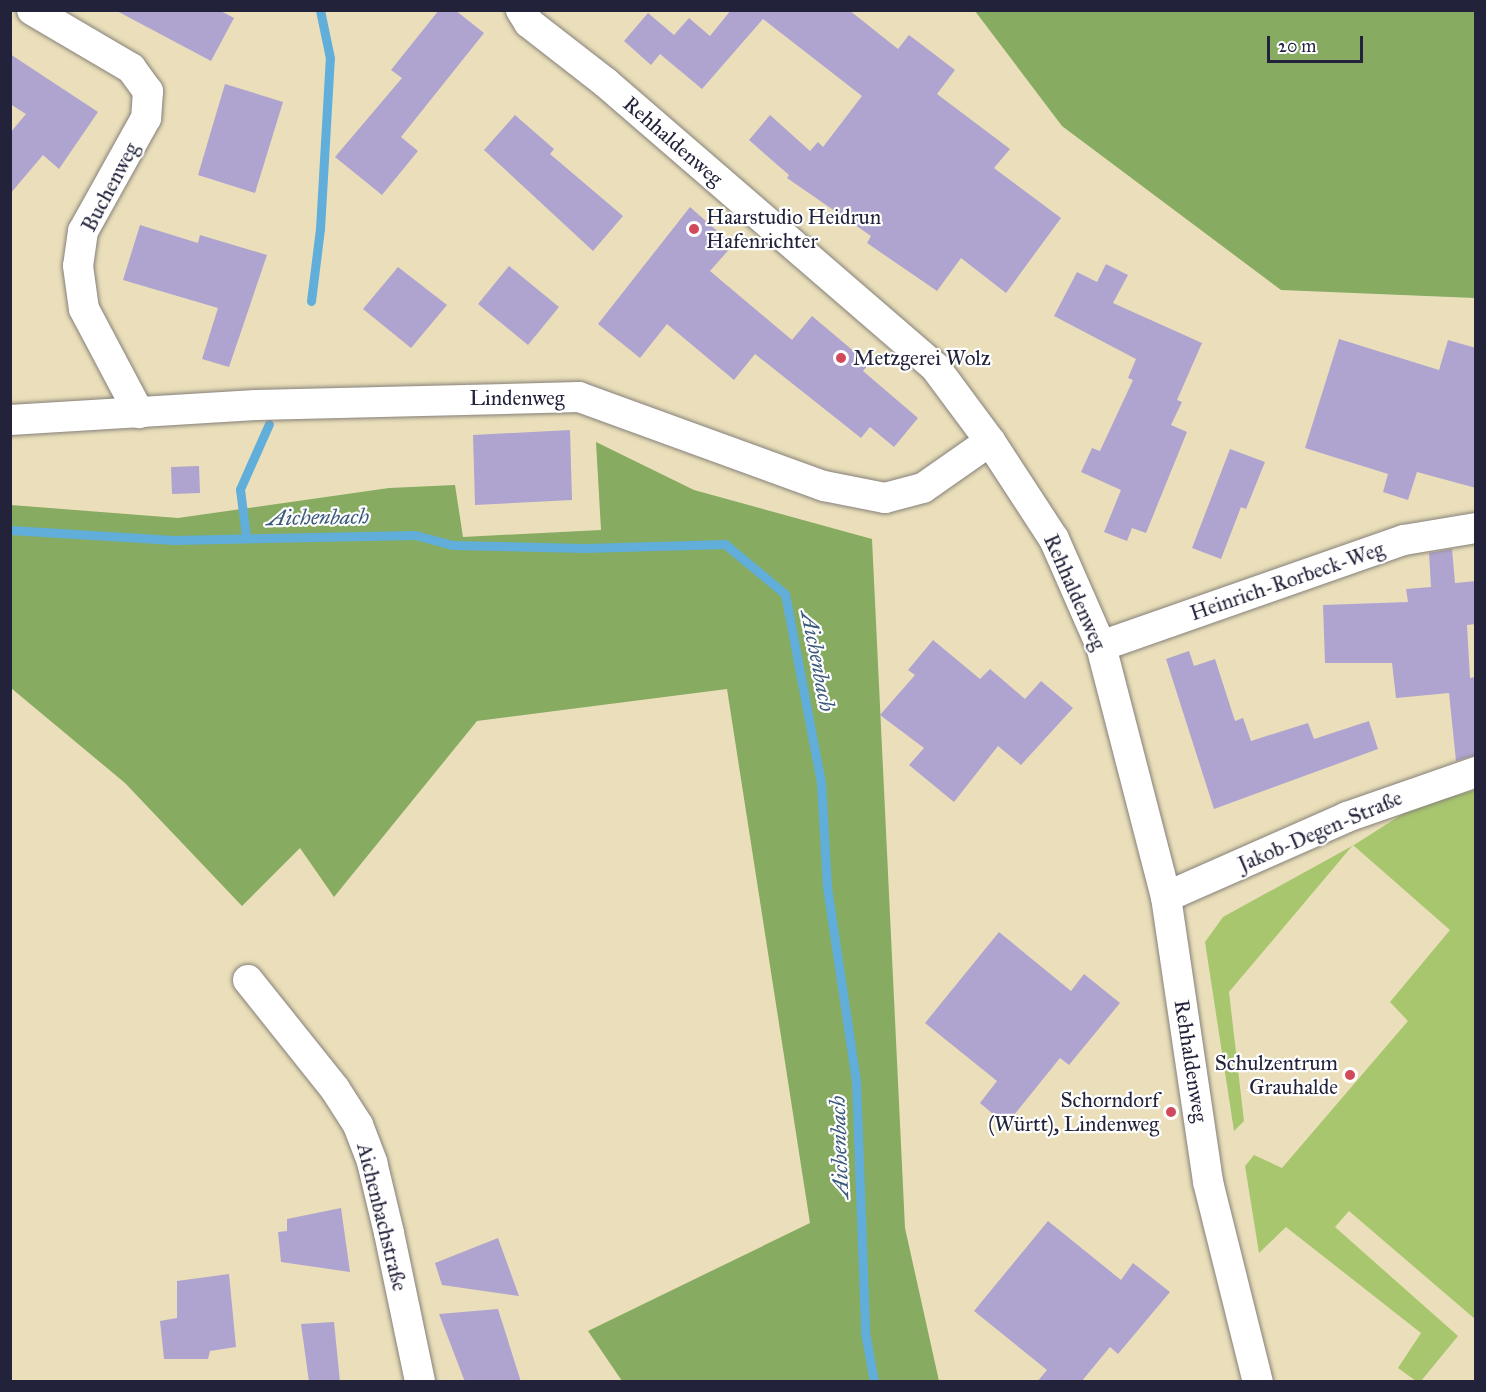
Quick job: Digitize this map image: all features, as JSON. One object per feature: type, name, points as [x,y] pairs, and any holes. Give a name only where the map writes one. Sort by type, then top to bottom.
[{"type":"street","name":"Buchenweg","points":[[32,10],[131,68],[148,91],[146,118],[83,231],[78,266],[84,309],[139,413]]},
{"type":"street","name":"Rehhaldenweg","points":[[521,10],[529,23],[606,83],[936,367],[990,441],[1054,539],[1101,646],[1166,897],[1208,1182],[1258,1382]]},
{"type":"street","name":"Lindenweg","points":[[10,420],[377,400],[579,397],[824,486],[885,498],[923,488],[990,441]]},
{"type":"street","name":"Heinrich-Rorbeck-Weg","points":[[1101,646],[1404,540],[1476,528]]},
{"type":"street","name":"Jakob-Degen-Straße","points":[[1166,897],[1347,817],[1476,772]]},
{"type":"street","name":"Aichenbachstraße","points":[[248,980],[335,1089],[358,1125],[372,1162],[420,1382]]},
{"type":"green space","points":[[975,11],[1475,11],[1475,298],[1281,290],[1062,126]]},
{"type":"green space","points":[[596,442],[694,490],[872,539],[905,1228],[939,1381],[622,1381],[588,1331],[810,1223],[727,689],[477,721],[334,897],[300,848],[242,906],[125,783],[11,688],[11,505],[178,518],[389,488],[455,485],[463,537],[601,530]]},
{"type":"green space","points":[[1475,790],[1475,1319],[1349,1211],[1335,1227],[1458,1336],[1421,1381],[1416,1381],[1398,1368],[1421,1333],[1286,1227],[1259,1253],[1245,1166],[1254,1155],[1282,1168],[1408,1021],[1390,1002],[1450,930],[1353,845],[1412,808]]},
{"type":"green space","points":[[1352,846],[1229,992],[1244,1121],[1234,1131],[1205,942],[1223,917]]},
{"type":"building","points":[[115,10],[219,10],[234,18],[211,61]]},
{"type":"building","points":[[439,10],[455,10],[484,33],[401,137],[418,151],[382,195],[335,157],[402,78],[391,70]]},
{"type":"building","points":[[731,10],[849,10],[898,49],[909,35],[955,70],[937,94],[1010,149],[994,168],[1061,218],[1006,293],[961,258],[937,291],[867,243],[871,236],[787,178],[789,175],[749,140],[770,115],[810,151],[818,142],[823,147],[862,96],[763,19],[702,89],[660,54],[651,65],[624,41],[648,13],[674,35],[689,18],[710,36]]},
{"type":"building","points":[[10,54],[98,112],[59,169],[43,155],[10,194],[10,133],[26,114],[10,104]]},
{"type":"building","points":[[225,84],[283,102],[255,193],[198,175]]},
{"type":"building","points":[[515,115],[554,149],[550,154],[623,216],[593,251],[484,150]]},
{"type":"building","points":[[690,207],[733,245],[710,271],[792,340],[812,316],[869,364],[863,371],[918,418],[894,447],[870,427],[861,438],[755,354],[734,380],[667,324],[640,358],[598,324]]},
{"type":"building","points":[[140,225],[198,243],[200,235],[267,255],[229,367],[202,359],[218,308],[123,280]]},
{"type":"building","points":[[1106,264],[1128,275],[1113,303],[1202,343],[1177,400],[1182,402],[1171,425],[1187,432],[1146,533],[1132,528],[1127,541],[1104,532],[1121,490],[1081,472],[1092,448],[1100,451],[1133,380],[1128,378],[1136,359],[1054,316],[1077,272],[1097,282]]},
{"type":"building","points":[[509,266],[559,307],[528,345],[478,304]]},
{"type":"building","points":[[398,267],[447,305],[411,348],[363,309]]},
{"type":"building","points":[[1339,339],[1439,370],[1448,340],[1476,348],[1476,488],[1417,472],[1408,500],[1383,492],[1388,474],[1305,448]]},
{"type":"building","points":[[570,430],[572,500],[475,505],[473,435]]},
{"type":"building","points":[[1230,449],[1265,462],[1246,509],[1241,507],[1221,559],[1192,548]]},
{"type":"building","points":[[199,466],[200,493],[172,494],[171,467]]},
{"type":"building","points":[[1452,549],[1455,583],[1476,581],[1476,624],[1467,625],[1470,678],[1476,677],[1476,755],[1456,761],[1449,693],[1396,698],[1392,663],[1325,663],[1323,605],[1408,602],[1406,589],[1431,587],[1429,553]]},
{"type":"building","points":[[933,640],[980,679],[990,669],[1025,699],[1041,681],[1073,708],[1021,765],[998,746],[954,802],[909,765],[924,748],[880,715],[915,675],[908,670]]},
{"type":"building","points":[[1189,651],[1194,666],[1215,659],[1235,721],[1243,718],[1251,741],[1308,723],[1314,739],[1369,721],[1378,749],[1214,809],[1166,659]]},
{"type":"building","points":[[999,932],[1071,991],[1084,974],[1120,1003],[1069,1065],[1060,1058],[1006,1125],[980,1103],[997,1081],[925,1023]]},
{"type":"building","points":[[341,1208],[350,1272],[281,1262],[278,1232],[287,1231],[287,1219]]},
{"type":"building","points":[[1048,1221],[1121,1280],[1133,1263],[1170,1292],[1118,1354],[1110,1347],[1081,1382],[1037,1382],[1047,1370],[974,1311]]},
{"type":"building","points":[[498,1238],[519,1296],[442,1285],[435,1263]]},
{"type":"building","points":[[229,1274],[236,1347],[210,1351],[208,1359],[164,1359],[160,1321],[177,1318],[177,1281]]},
{"type":"building","points":[[498,1309],[521,1382],[465,1382],[439,1314]]},
{"type":"building","points":[[334,1322],[340,1382],[309,1382],[301,1324]]},
{"type":"waterway","points":[[311,301],[320,229],[330,58],[320,10]]},
{"type":"waterway","points":[[246,536],[240,489],[269,424]]},
{"type":"waterway","name":"Aichenbach","points":[[10,530],[174,540],[415,535],[453,545],[585,548],[725,544],[785,594],[821,783],[827,887],[856,1081],[865,1332],[874,1382]]},
{"type":"place","name":"Haarstudio Heidrun Hafenrichter","points":[[694,229]]},
{"type":"place","name":"Metzgerei Wolz","points":[[841,358]]},
{"type":"place","name":"Schulzentrum Grauhalde","points":[[1350,1075]]},
{"type":"place","name":"Schorndorf (Württ), Lindenweg","points":[[1171,1112]]}]
